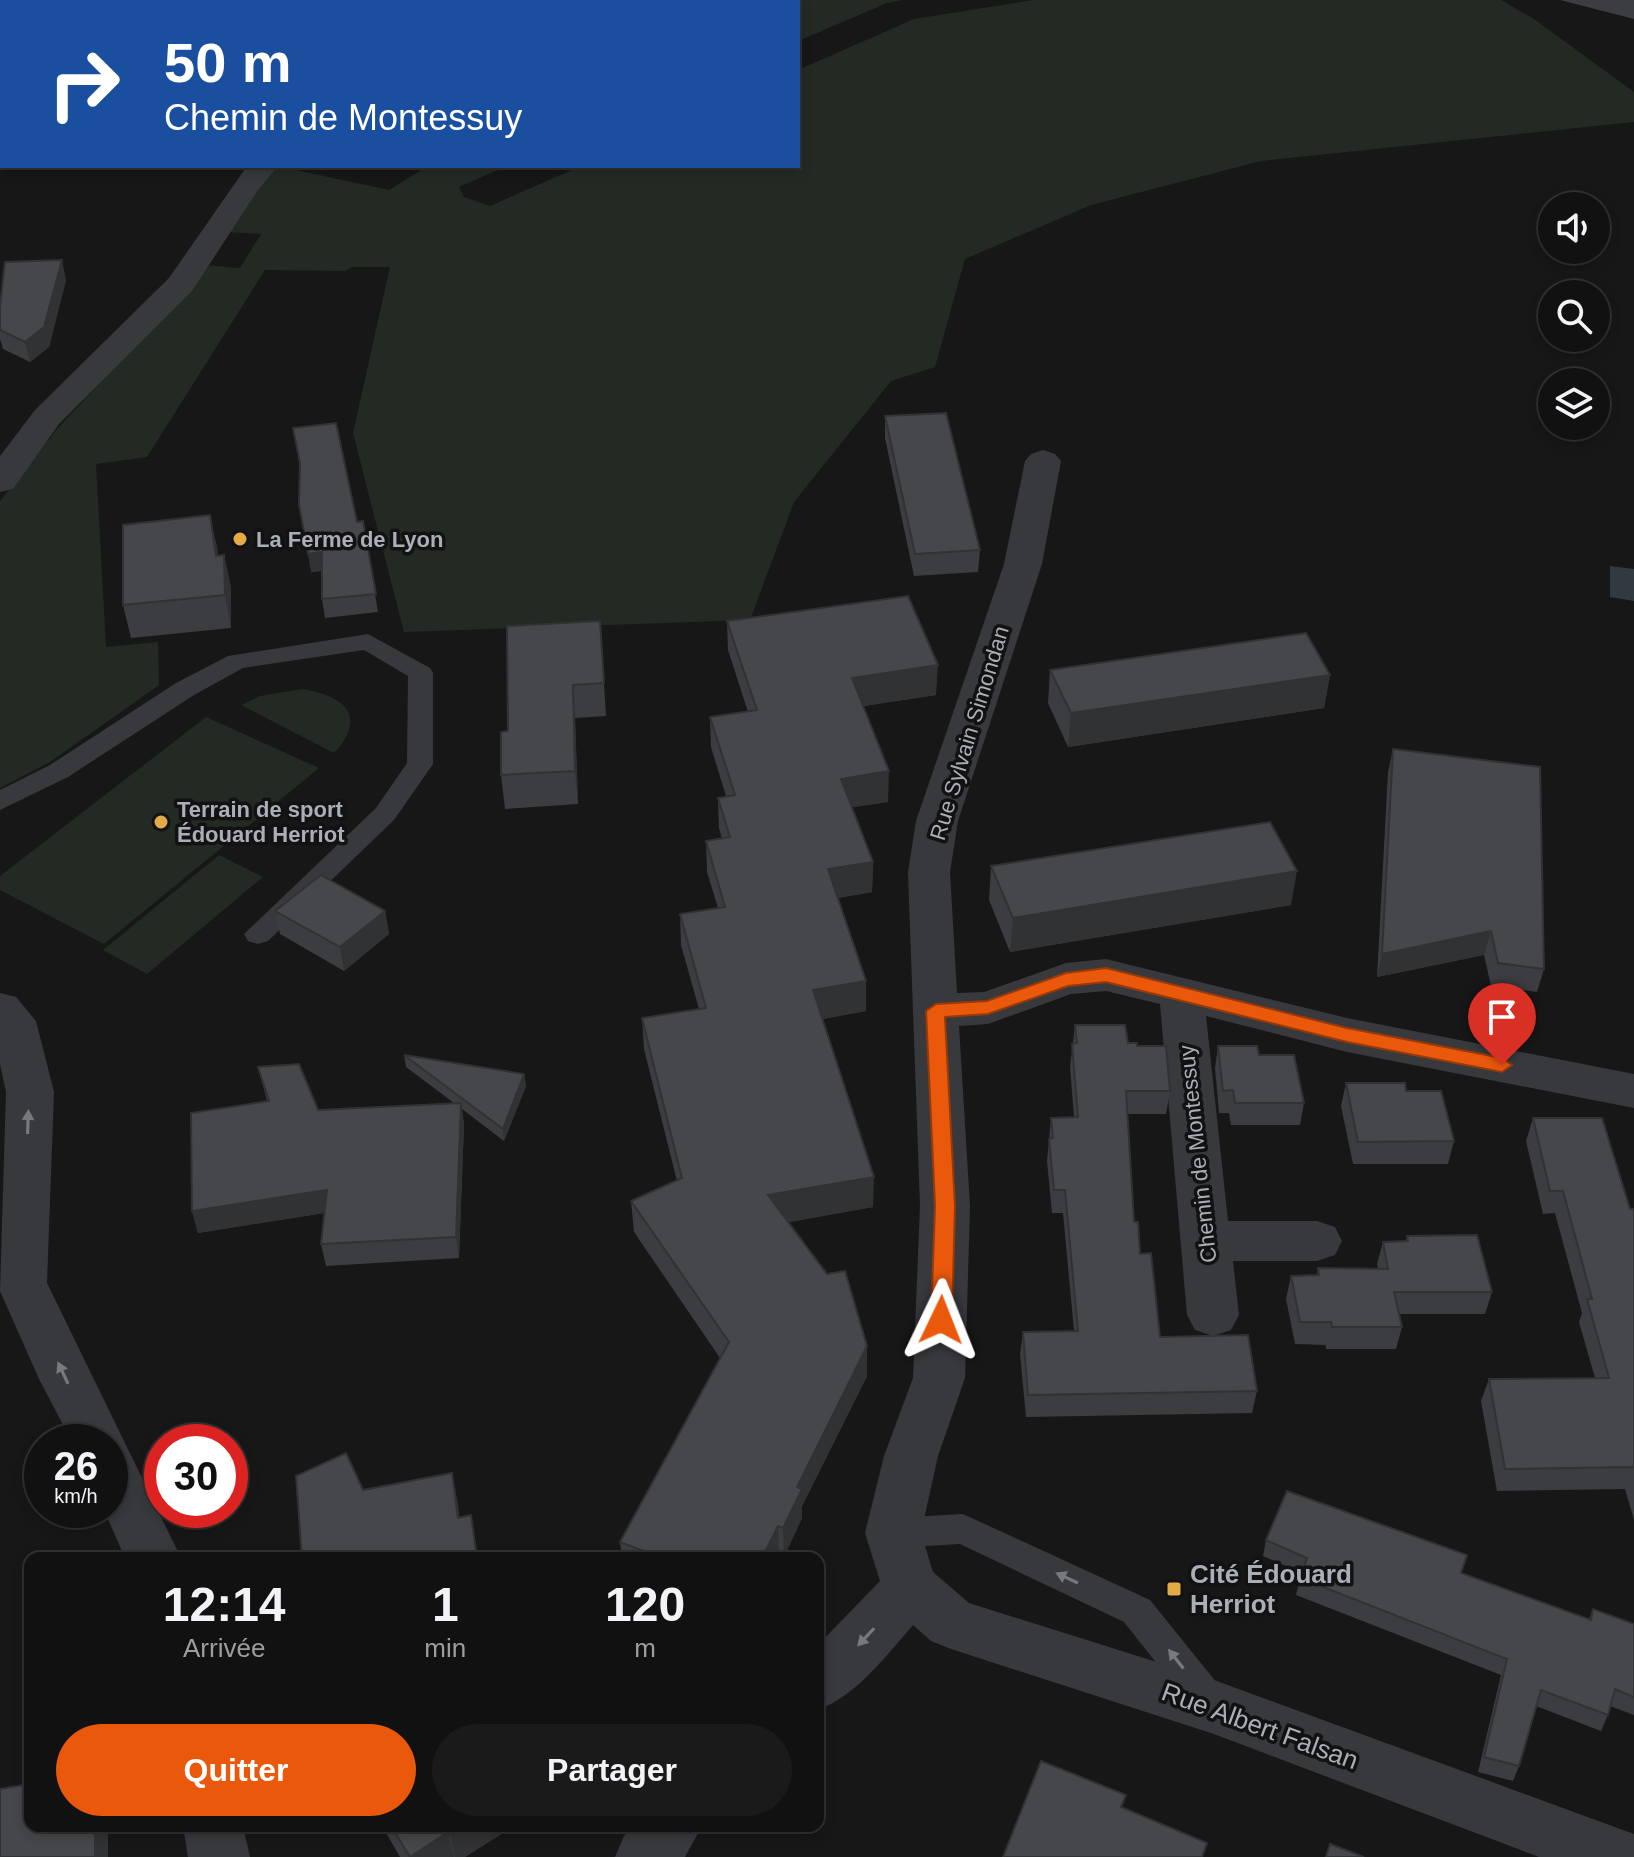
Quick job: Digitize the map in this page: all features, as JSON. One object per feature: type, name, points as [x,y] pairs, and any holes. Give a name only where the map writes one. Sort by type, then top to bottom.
[{"type":"street","points":[[0,481],[47,417],[181,284],[246,185],[261,168]]},
{"type":"street","name":"Rue Sylvain Simondan","points":[[893,1533],[911,1456],[939,1378],[945,1206],[929,872],[937,821],[1023,564],[1043,461]]},
{"type":"street","points":[[936,1011],[988,1008],[1066,979],[1106,975],[1347,1035],[1632,1097]]},
{"type":"street","name":"Chemin de Montessuy","points":[[1181,992],[1213,1315]]},
{"type":"street","points":[[0,1009],[13,1021],[30,1092],[22,1283],[65,1379],[89,1424]]},
{"type":"street","points":[[1206,1241],[1317,1241]]},
{"type":"street","points":[[128,1496],[151,1552]]},
{"type":"street","points":[[824,1677],[864,1640],[910,1587],[893,1533]]},
{"type":"street","name":"Rue Albert Falsan","points":[[910,1587],[951,1623],[1214,1707],[1617,1857]]},
{"type":"street","points":[[214,1832],[219,1857]]},
{"type":"street","points":[[646,1857],[667,1832]]},
{"type":"lane","points":[[0,801],[59,771],[185,689],[237,661],[368,642],[421,673],[420,764],[385,814],[258,934]]},
{"type":"lane","points":[[893,1533],[963,1529],[1137,1611],[1214,1707]]},
{"type":"shaded area","points":[[800,0],[903,0],[887,3],[800,40]]},
{"type":"shaded area","points":[[1034,0],[1501,0],[1534,19],[1634,92],[1634,122],[1261,161],[1091,205],[965,259],[935,367],[891,381],[794,502],[750,620],[404,632],[353,433],[390,267],[352,267],[345,271],[265,270],[147,457],[96,464],[106,647],[158,642],[159,685],[50,762],[0,788],[0,501],[57,429],[189,288],[204,265],[240,268],[261,234],[226,232],[258,184],[275,168],[389,190],[425,168],[502,168],[459,187],[464,197],[490,206],[576,168],[800,168],[800,69],[914,19]]},
{"type":"shaded area","points":[[1610,566],[1634,569],[1634,601],[1610,597]]},
{"type":"shaded area","points":[[303,689],[330,697],[347,710],[349,729],[334,753],[241,705],[260,696]]},
{"type":"shaded area","name":"Terrain de sport Édouard Herriot","points":[[206,717],[319,768],[104,944],[0,890],[0,876]]},
{"type":"shaded area","points":[[219,855],[263,877],[147,974],[103,950]]},
{"type":"building","points":[[62,260],[44,327],[25,342],[0,330],[5,262]]},
{"type":"building","points":[[946,413],[980,550],[915,554],[885,416]]},
{"type":"building","points":[[336,423],[357,522],[363,521],[376,594],[322,599],[322,552],[308,554],[299,504],[300,463],[293,428]]},
{"type":"building","points":[[210,515],[216,556],[224,555],[225,595],[123,605],[123,525]]},
{"type":"building","points":[[908,596],[938,665],[852,678],[889,771],[841,779],[873,862],[828,869],[866,981],[813,990],[874,1177],[768,1195],[827,1274],[845,1271],[867,1346],[797,1487],[802,1489],[783,1528],[778,1526],[765,1552],[646,1552],[620,1542],[729,1342],[631,1201],[682,1178],[642,1018],[706,1008],[680,914],[725,907],[706,841],[730,837],[718,798],[735,795],[710,717],[757,710],[727,621]]},
{"type":"building","points":[[600,621],[604,683],[573,685],[575,771],[501,775],[501,732],[508,731],[507,626]]},
{"type":"building","points":[[1306,633],[1330,675],[1071,713],[1050,670]]},
{"type":"building","points":[[1393,749],[1540,767],[1544,969],[1498,963],[1491,931],[1382,954]]},
{"type":"building","points":[[1270,822],[1297,871],[1013,918],[991,866]]},
{"type":"building","points":[[321,875],[385,911],[340,947],[275,911]]},
{"type":"building","points":[[1075,1025],[1125,1025],[1128,1043],[1166,1046],[1170,1091],[1126,1091],[1134,1222],[1138,1222],[1140,1254],[1151,1253],[1160,1337],[1248,1335],[1257,1391],[1028,1395],[1023,1332],[1078,1331],[1065,1190],[1054,1190],[1049,1139],[1053,1138],[1051,1118],[1078,1117],[1072,1044],[1077,1043]]},
{"type":"building","points":[[1218,1046],[1257,1046],[1259,1055],[1294,1055],[1304,1103],[1235,1103],[1233,1090],[1223,1091]]},
{"type":"building","points":[[404,1055],[524,1074],[503,1129]]},
{"type":"building","points":[[299,1064],[318,1110],[461,1103],[456,1237],[321,1244],[327,1190],[192,1211],[191,1113],[269,1101],[258,1067]]},
{"type":"building","points":[[1346,1083],[1405,1083],[1406,1091],[1441,1091],[1454,1141],[1358,1142]]},
{"type":"building","points":[[1533,1118],[1602,1118],[1630,1209],[1634,1209],[1634,1467],[1505,1469],[1489,1379],[1609,1378],[1587,1299],[1592,1299],[1563,1191],[1550,1191]]},
{"type":"building","points":[[1477,1235],[1492,1292],[1394,1292],[1402,1327],[1332,1327],[1331,1322],[1300,1322],[1291,1276],[1319,1275],[1318,1268],[1388,1269],[1383,1242],[1408,1241],[1407,1236]]},
{"type":"building","points":[[346,1453],[363,1490],[452,1473],[458,1518],[471,1515],[476,1552],[302,1552],[296,1476]]},
{"type":"building","points":[[1287,1491],[1467,1555],[1461,1573],[1591,1620],[1593,1609],[1634,1624],[1634,1697],[1615,1689],[1608,1715],[1541,1690],[1519,1766],[1484,1757],[1507,1659],[1300,1578],[1307,1558],[1266,1540]]},
{"type":"building","points":[[1041,1761],[1126,1795],[1121,1807],[1207,1843],[1202,1857],[1003,1857]]},
{"type":"building","points":[[24,1785],[24,1832],[95,1832],[95,1857],[0,1857],[0,1789]]},
{"type":"building","points":[[395,1832],[448,1832],[410,1857]]},
{"type":"building","points":[[1330,1844],[1364,1857],[1326,1857]]},
{"type":"place","name":"La Ferme de Lyon","points":[[240,539]]},
{"type":"place","name":"Terrain de sport Édouard Herriot","points":[[161,822]]},
{"type":"place","name":"Cité Édouard Herriot","points":[[1174,1589]]},
{"type":"route","points":[[941,1320],[945,1206],[936,1011],[988,1008],[1066,979],[1106,975],[1347,1035],[1502,1065]]}]
